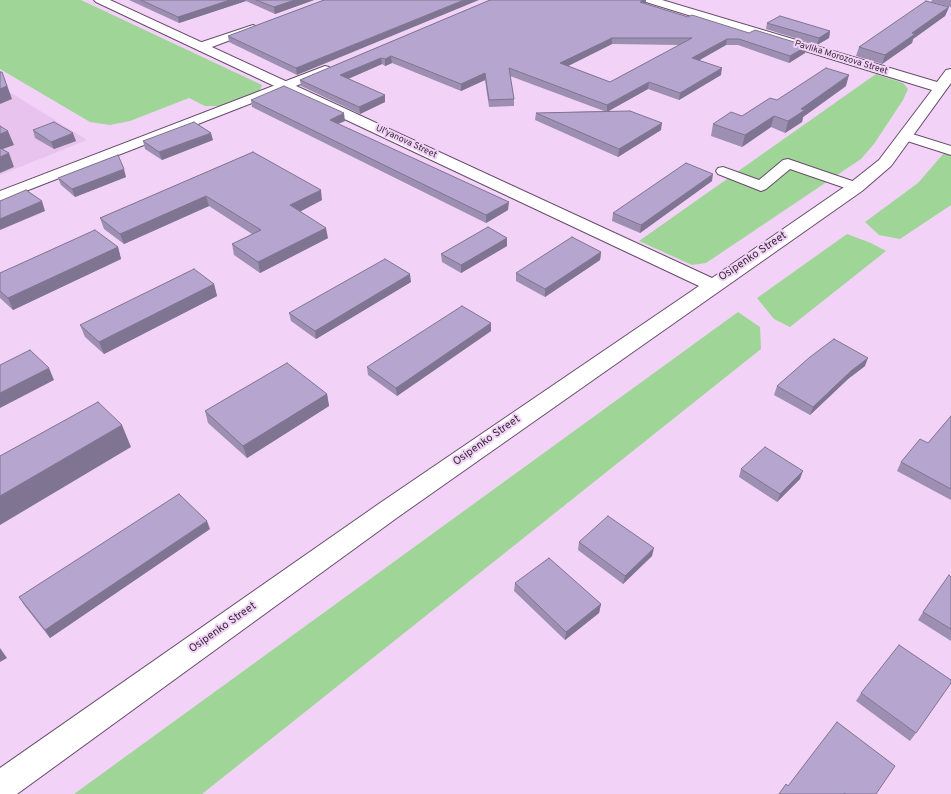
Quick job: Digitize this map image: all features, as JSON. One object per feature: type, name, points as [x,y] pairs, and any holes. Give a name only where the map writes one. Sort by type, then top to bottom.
[{"type":"main road","name":"Ul'yanova Street","points":[[100,0],[712,285]]},
{"type":"main road","name":"Pavlika Morozova Street","points":[[650,0],[941,88]]},
{"type":"main road","name":"Osipenko Street","points":[[0,787],[389,510],[712,285],[856,187],[885,163],[951,73]]},
{"type":"street","points":[[200,47],[264,24]]},
{"type":"street","points":[[0,196],[337,65]]},
{"type":"street","points":[[906,136],[951,151]]},
{"type":"street","points":[[723,171],[761,186],[788,163],[856,187]]},
{"type":"shaded area","points":[[0,86],[87,140],[0,175]]},
{"type":"green space","points":[[0,0],[81,0],[262,85],[259,92],[222,106],[205,106],[189,98],[130,121],[110,125],[90,122],[0,69]]},
{"type":"green space","points":[[876,74],[903,83],[908,89],[903,100],[874,144],[861,159],[706,263],[692,265],[639,241]]},
{"type":"green space","points":[[944,153],[951,155],[951,205],[900,239],[879,235],[865,222],[918,183]]},
{"type":"green space","points":[[847,234],[871,243],[886,251],[790,327],[774,319],[757,298]]},
{"type":"green space","points":[[738,312],[760,327],[761,349],[202,794],[74,794]]},
{"type":"building","points":[[141,0],[230,0],[178,17]]},
{"type":"building","points":[[256,0],[295,0],[274,7]]},
{"type":"building","points":[[324,0],[464,0],[296,68],[228,36]]},
{"type":"building","points":[[490,0],[641,0],[643,1],[640,2],[688,17],[692,15],[749,33],[755,30],[807,46],[790,56],[739,39],[727,39],[692,58],[722,68],[680,93],[649,82],[607,105],[509,68],[514,99],[489,100],[485,73],[461,84],[391,56],[385,59],[381,58],[340,75],[385,95],[359,107],[300,80]],"holes":[[[612,38],[692,38],[610,82],[560,63]]]},
{"type":"building","points":[[926,1],[949,7],[912,33],[915,34],[885,55],[859,47]]},
{"type":"building","points":[[780,16],[830,31],[819,38],[767,23]]},
{"type":"building","points":[[826,68],[849,75],[801,109],[805,110],[788,121],[774,116],[745,135],[713,124],[731,112],[742,116],[770,98],[777,100]]},
{"type":"building","points":[[0,72],[2,72],[7,86],[0,89]]},
{"type":"building","points":[[284,86],[344,113],[330,120],[509,202],[486,215],[251,100]]},
{"type":"building","points":[[630,111],[662,123],[619,149],[536,113]]},
{"type":"building","points":[[54,122],[73,133],[51,142],[33,130]]},
{"type":"building","points":[[194,122],[211,133],[159,152],[143,141]]},
{"type":"building","points":[[0,126],[8,131],[0,134]]},
{"type":"building","points":[[0,148],[9,153],[0,157]]},
{"type":"building","points":[[253,152],[321,190],[290,205],[326,228],[258,262],[232,244],[261,230],[206,196],[120,234],[100,218]]},
{"type":"building","points":[[118,155],[124,169],[72,189],[58,178]]},
{"type":"building","points":[[686,163],[713,174],[641,225],[613,213]]},
{"type":"building","points":[[26,190],[42,201],[0,219],[0,201]]},
{"type":"building","points":[[488,227],[507,238],[461,265],[441,254]]},
{"type":"building","points":[[95,230],[118,247],[8,298],[0,291],[0,273]]},
{"type":"building","points":[[572,237],[601,252],[545,289],[516,273]]},
{"type":"building","points":[[385,259],[410,274],[315,331],[289,313]]},
{"type":"building","points":[[194,269],[214,284],[99,342],[80,325]]},
{"type":"building","points":[[462,306],[491,323],[396,388],[367,367]]},
{"type":"building","points":[[834,339],[868,358],[851,371],[813,407],[777,386],[810,357]]},
{"type":"building","points":[[30,350],[49,368],[0,393],[0,365]]},
{"type":"building","points":[[287,363],[327,394],[243,446],[205,411]]},
{"type":"building","points":[[98,402],[122,425],[0,496],[0,456]]},
{"type":"building","points":[[951,416],[951,489],[901,462],[920,439],[928,443]]},
{"type":"building","points":[[765,447],[803,471],[780,494],[741,469]]},
{"type":"building","points":[[179,494],[207,521],[45,630],[19,597]]},
{"type":"building","points":[[608,516],[654,548],[625,576],[579,542]]},
{"type":"building","points":[[549,558],[601,604],[566,632],[515,583]]},
{"type":"building","points":[[949,575],[951,577],[951,629],[923,612]]},
{"type":"building","points":[[899,645],[951,680],[951,683],[916,733],[861,693]]},
{"type":"building","points":[[837,722],[895,766],[876,794],[779,794],[786,784],[788,786]]}]
